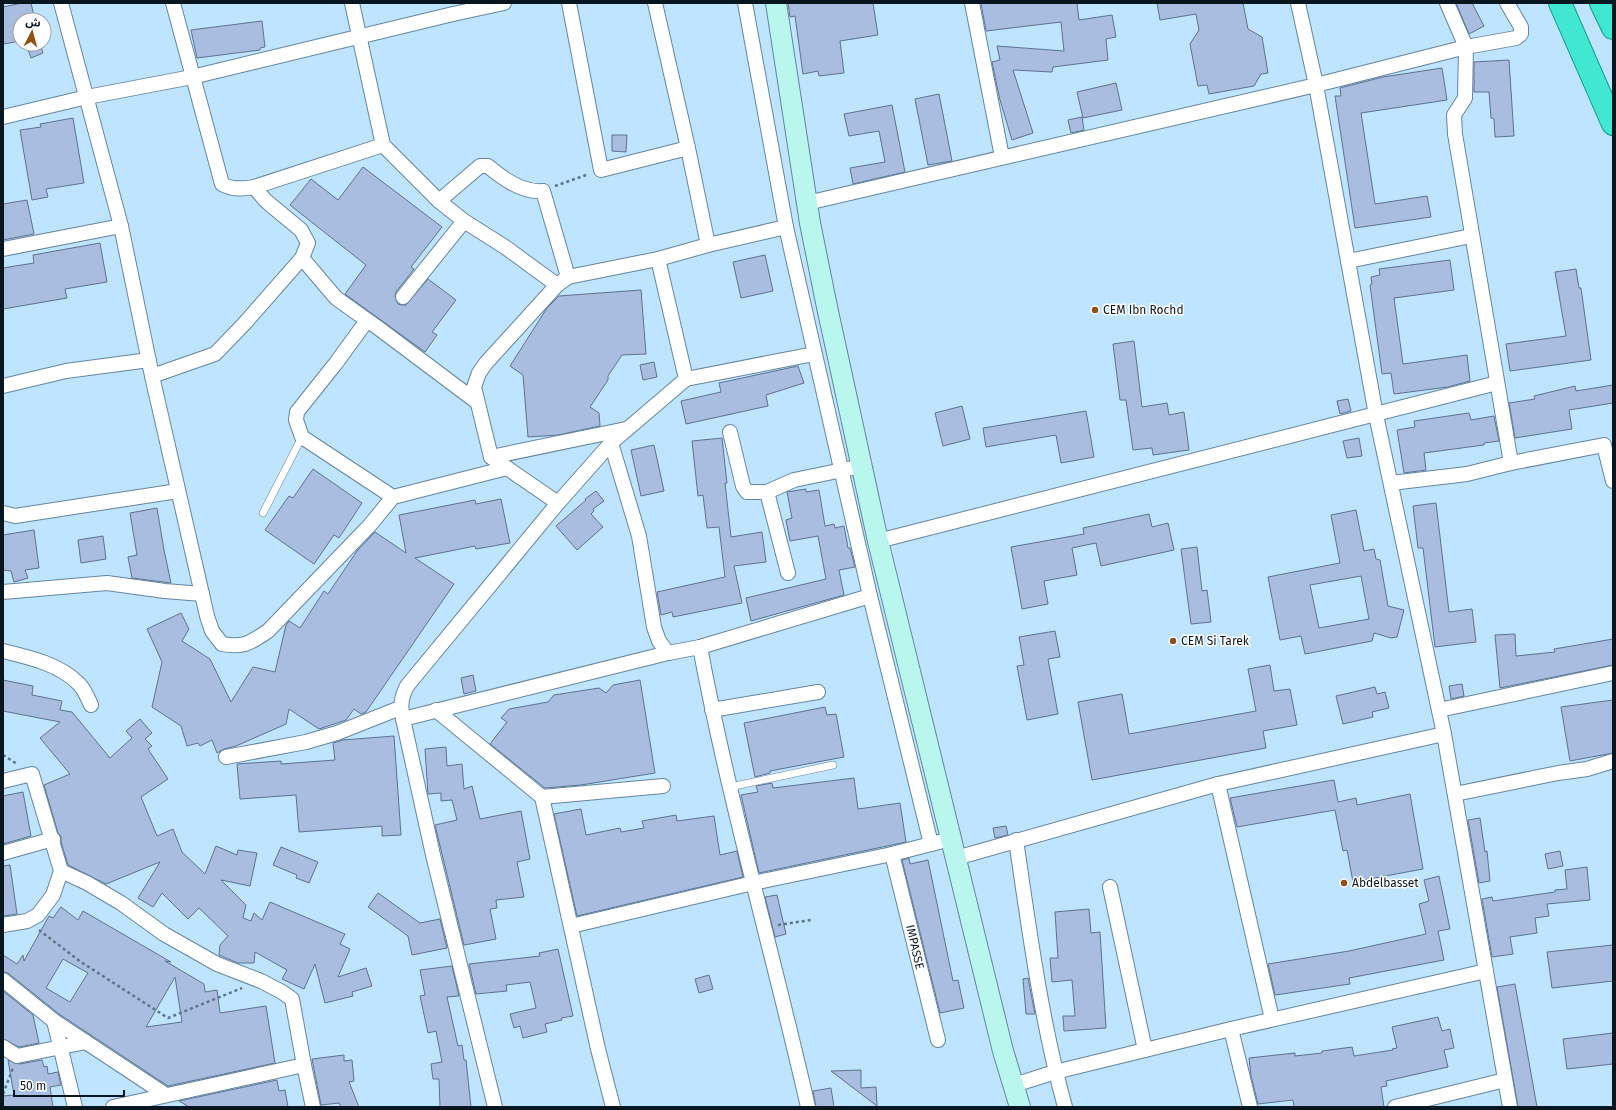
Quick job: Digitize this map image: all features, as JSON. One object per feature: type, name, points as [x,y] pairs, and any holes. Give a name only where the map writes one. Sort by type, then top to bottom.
[{"type":"highway","points":[[1560,3],[1613,124]]},
{"type":"highway","points":[[1602,3],[1613,28]]},
{"type":"main road","points":[[776,3],[806,203],[878,541],[1003,1051],[1020,1107]]},
{"type":"street","points":[[61,3],[121,226],[152,376],[207,616],[212,631],[222,644],[236,646],[251,642],[268,631],[370,524],[393,497],[507,468]]},
{"type":"street","points":[[173,3],[192,78],[222,184],[232,188],[242,189],[254,187],[383,145]]},
{"type":"street","points":[[352,3],[383,145],[439,201],[464,221],[505,247],[557,285]]},
{"type":"street","points":[[3,117],[87,97],[192,78],[453,14],[504,3]]},
{"type":"street","points":[[569,3],[601,170],[688,148]]},
{"type":"street","points":[[655,3],[688,148],[708,245]]},
{"type":"street","points":[[745,3],[786,227],[814,354],[870,596],[931,844]]},
{"type":"street","points":[[972,3],[1002,157]]},
{"type":"street","points":[[1298,3],[1316,85],[1376,415],[1444,734],[1510,1107]]},
{"type":"street","points":[[1447,3],[1466,47],[1465,98],[1454,115],[1455,134],[1471,236],[1511,463]]},
{"type":"street","points":[[806,203],[1316,85],[1466,47],[1516,38],[1519,36],[1521,27],[1507,3]]},
{"type":"street","points":[[439,201],[480,166],[488,166],[505,180],[534,192],[543,191],[568,277]]},
{"type":"street","points":[[152,376],[215,354],[244,324],[302,258],[308,243],[301,230],[266,200],[254,187]]},
{"type":"street","points":[[403,297],[464,221]]},
{"type":"street","points":[[3,249],[121,226]]},
{"type":"street","points":[[558,504],[491,457],[474,387],[479,373],[486,364],[557,285],[568,277],[658,259],[708,245],[786,227]]},
{"type":"street","points":[[1348,261],[1471,236]]},
{"type":"street","points":[[302,258],[336,298],[477,402]]},
{"type":"street","points":[[658,259],[686,379]]},
{"type":"street","points":[[371,323],[366,323],[363,326],[336,364],[295,416],[302,437],[393,497]]},
{"type":"street","points":[[495,1107],[436,869],[402,713],[401,698],[407,686],[558,504],[611,443],[627,428],[686,379],[814,354]]},
{"type":"street","points":[[3,386],[66,371],[149,360]]},
{"type":"street","points":[[878,541],[1497,383]]},
{"type":"street","points":[[491,457],[627,428]]},
{"type":"street","points":[[730,432],[743,486],[748,492],[767,492],[794,480],[841,469],[862,466]]},
{"type":"street","points":[[611,443],[639,536],[654,627],[659,641],[668,653]]},
{"type":"street","points":[[1391,483],[1467,474],[1511,463],[1604,445],[1613,481]]},
{"type":"street","points":[[3,513],[15,516],[178,491]]},
{"type":"street","points":[[767,492],[788,573]]},
{"type":"street","points":[[3,592],[107,583],[165,591],[202,594]]},
{"type":"street","points":[[226,757],[306,742],[402,713],[436,710],[668,653],[700,647],[870,596]]},
{"type":"street","points":[[700,647],[712,710],[730,787],[808,1107]]},
{"type":"street","points":[[3,651],[39,661],[61,670],[80,684],[91,705]]},
{"type":"street","points":[[1439,710],[1613,673]]},
{"type":"street","points":[[712,710],[818,692]]},
{"type":"street","points":[[436,710],[542,797],[598,1049],[613,1107]]},
{"type":"street","points":[[956,858],[1218,784],[1444,734]]},
{"type":"street","points":[[1454,794],[1558,773],[1587,770],[1613,761]]},
{"type":"street","points":[[3,781],[32,774],[53,839],[61,871],[53,895],[38,915],[27,921],[3,925]]},
{"type":"street","points":[[1218,784],[1272,1019]]},
{"type":"street","points":[[542,797],[663,786]]},
{"type":"street","points":[[571,926],[753,883],[892,854],[951,838]]},
{"type":"street","points":[[3,853],[53,839]]},
{"type":"street","points":[[1016,840],[1034,962],[1055,1072],[1065,1107]]},
{"type":"street","name":"IMPASSE","points":[[892,854],[938,1040]]},
{"type":"street","points":[[61,871],[87,883],[120,903],[164,934],[217,964],[261,981],[292,999],[313,1107]]},
{"type":"street","points":[[1110,888],[1145,1050]]},
{"type":"street","points":[[1014,1085],[1055,1072],[1272,1019],[1486,971]]},
{"type":"street","points":[[3,980],[54,1021],[166,1095]]},
{"type":"street","points":[[54,1021],[75,1107]]},
{"type":"street","points":[[1231,1029],[1250,1107]]},
{"type":"street","points":[[3,1048],[17,1056],[86,1042]]},
{"type":"street","points":[[114,1107],[304,1065]]},
{"type":"street","points":[[1394,1107],[1505,1080]]},
{"type":"lane","points":[[263,513],[302,437]]},
{"type":"lane","points":[[730,787],[833,765]]},
{"type":"path","points":[[543,191],[601,170]]},
{"type":"path","points":[[764,927],[811,920]]},
{"type":"path","points":[[27,921],[81,962],[168,1018],[261,981]]},
{"type":"path","points":[[3,1094],[17,1056]]},
{"type":"building","points":[[22,3],[31,3],[33,12],[12,12],[12,42],[4,44],[3,37],[3,7]]},
{"type":"building","points":[[788,3],[873,3],[878,35],[840,41],[844,73],[819,76],[818,71],[803,74],[795,16],[790,17]]},
{"type":"building","points":[[981,3],[1077,3],[1079,20],[1112,15],[1116,37],[1106,39],[1108,60],[1053,67],[1052,72],[1013,70],[1033,133],[1012,140],[1000,100],[992,62],[1000,60],[997,46],[1064,51],[1061,22],[986,31]]},
{"type":"building","points":[[1157,3],[1243,3],[1248,29],[1262,37],[1268,73],[1261,74],[1254,86],[1209,94],[1207,85],[1198,86],[1190,44],[1199,30],[1196,14],[1160,20]]},
{"type":"building","points":[[1456,3],[1472,3],[1484,26],[1469,34]]},
{"type":"building","points":[[262,21],[265,47],[260,48],[260,50],[197,58],[191,30]]},
{"type":"building","points":[[29,52],[43,52],[43,53],[31,58]]},
{"type":"building","points":[[1509,60],[1514,136],[1495,137],[1494,119],[1491,118],[1489,92],[1474,92],[1474,62]]},
{"type":"building","points":[[1442,68],[1447,100],[1361,113],[1375,204],[1427,196],[1431,217],[1355,228],[1335,96],[1341,96],[1340,88],[1383,77]]},
{"type":"building","points":[[1116,83],[1122,110],[1083,118],[1077,92]]},
{"type":"building","points":[[939,94],[952,161],[928,165],[915,99]]},
{"type":"building","points":[[892,105],[905,172],[853,184],[850,168],[885,162],[879,131],[849,136],[844,114]]},
{"type":"building","points":[[1082,117],[1084,130],[1071,133],[1068,120]]},
{"type":"building","points":[[73,118],[84,183],[46,189],[48,197],[32,200],[20,130],[41,127],[40,124]]},
{"type":"building","points":[[612,135],[627,135],[626,152],[612,151]]},
{"type":"building","points":[[363,167],[442,227],[411,267],[414,269],[396,292],[395,296],[398,304],[406,305],[428,279],[456,300],[432,332],[437,335],[425,352],[345,294],[366,265],[290,205],[311,179],[338,200]]},
{"type":"building","points":[[27,200],[34,234],[3,240],[3,204]]},
{"type":"building","points":[[100,243],[107,282],[65,289],[67,298],[3,309],[3,268],[34,263],[33,255]]},
{"type":"building","points":[[765,255],[773,291],[741,298],[733,262]]},
{"type":"building","points":[[1450,260],[1454,290],[1394,298],[1403,364],[1467,355],[1470,381],[1448,387],[1394,394],[1391,373],[1382,374],[1370,285],[1372,284],[1371,277],[1380,275],[1379,269]]},
{"type":"building","points":[[1576,269],[1579,288],[1581,288],[1591,360],[1510,371],[1506,344],[1566,336],[1555,272]]},
{"type":"building","points":[[641,290],[646,354],[622,355],[608,376],[608,380],[590,407],[599,413],[600,426],[558,435],[528,437],[523,375],[510,366],[547,308],[559,296]]},
{"type":"building","points":[[1134,341],[1142,407],[1167,403],[1169,415],[1184,412],[1189,450],[1153,455],[1152,448],[1133,450],[1126,400],[1120,400],[1113,344]]},
{"type":"building","points":[[654,362],[657,377],[643,380],[640,365]]},
{"type":"building","points":[[798,366],[804,383],[766,395],[768,406],[686,424],[681,401],[721,392],[719,383]]},
{"type":"building","points":[[1613,385],[1613,403],[1569,410],[1572,429],[1515,438],[1509,403],[1535,399],[1534,396],[1575,386],[1576,391]]},
{"type":"building","points":[[1348,399],[1351,411],[1340,414],[1337,401]]},
{"type":"building","points":[[962,406],[970,439],[943,446],[935,413]]},
{"type":"building","points":[[1086,411],[1094,457],[1061,463],[1056,435],[986,447],[983,428]]},
{"type":"building","points":[[1469,413],[1471,420],[1494,416],[1499,441],[1484,443],[1484,445],[1424,453],[1426,470],[1404,473],[1397,430],[1415,427],[1414,421]]},
{"type":"building","points":[[722,438],[731,537],[762,532],[766,562],[734,566],[742,603],[673,617],[672,612],[661,615],[657,592],[725,577],[719,527],[707,528],[703,495],[698,496],[692,441]]},
{"type":"building","points":[[1359,438],[1362,456],[1347,458],[1343,441]]},
{"type":"building","points":[[654,445],[664,491],[641,496],[631,450]]},
{"type":"building","points":[[313,469],[362,503],[339,538],[334,535],[314,564],[265,530],[289,496],[293,498]]},
{"type":"building","points":[[806,489],[806,492],[819,490],[825,526],[834,524],[835,528],[844,526],[848,548],[850,548],[855,567],[839,570],[844,595],[751,621],[746,598],[826,579],[818,536],[790,541],[786,520],[792,518],[787,492]]},
{"type":"building","points":[[596,491],[604,501],[593,509],[594,511],[591,514],[603,527],[577,550],[556,526],[586,500],[585,499]]},
{"type":"building","points":[[501,499],[510,543],[476,549],[475,546],[415,558],[454,584],[366,712],[361,714],[354,709],[346,720],[319,729],[289,709],[286,724],[217,753],[212,740],[200,746],[198,743],[187,746],[181,726],[152,707],[162,662],[147,629],[181,613],[189,629],[182,641],[210,659],[231,702],[253,667],[275,672],[286,625],[289,621],[300,628],[324,591],[328,594],[357,551],[375,532],[406,553],[399,515],[475,500],[476,504]]},
{"type":"building","points":[[1436,503],[1449,612],[1472,609],[1476,642],[1435,647],[1423,548],[1418,548],[1413,506]]},
{"type":"building","points":[[157,508],[171,583],[132,578],[128,557],[137,555],[130,513]]},
{"type":"building","points":[[1356,510],[1364,551],[1374,549],[1376,559],[1380,560],[1388,606],[1404,610],[1397,637],[1391,638],[1374,633],[1372,641],[1305,654],[1301,636],[1280,640],[1268,577],[1340,563],[1331,515]],"holes":[[[1361,576],[1369,619],[1319,628],[1310,585]]]},
{"type":"building","points":[[1149,514],[1152,527],[1168,523],[1174,550],[1101,566],[1096,543],[1072,548],[1077,575],[1044,581],[1048,604],[1022,609],[1011,547],[1084,534],[1083,528]]},
{"type":"building","points":[[34,530],[39,568],[25,570],[28,578],[14,582],[11,571],[3,570],[3,535]]},
{"type":"building","points":[[103,536],[106,559],[81,563],[78,540]]},
{"type":"building","points":[[1197,547],[1202,591],[1207,590],[1211,622],[1191,624],[1181,549]]},
{"type":"building","points":[[1055,631],[1060,657],[1048,659],[1058,714],[1027,720],[1017,666],[1024,665],[1019,637]]},
{"type":"building","points":[[1515,634],[1516,656],[1555,652],[1554,649],[1613,639],[1613,665],[1500,688],[1495,635]]},
{"type":"building","points":[[1270,665],[1274,691],[1290,689],[1297,725],[1263,731],[1266,748],[1092,780],[1078,702],[1122,694],[1129,734],[1256,711],[1248,669]]},
{"type":"building","points":[[473,675],[476,691],[464,694],[461,678]]},
{"type":"building","points":[[3,680],[33,686],[32,695],[62,701],[60,710],[72,712],[110,758],[132,738],[126,731],[140,719],[152,733],[145,739],[152,746],[148,749],[168,779],[141,797],[157,836],[173,829],[182,852],[205,874],[216,846],[237,855],[238,850],[257,853],[250,886],[221,880],[246,905],[243,918],[251,921],[254,913],[262,920],[270,902],[345,934],[340,944],[350,949],[338,977],[366,968],[372,986],[352,992],[353,996],[325,1003],[315,964],[304,989],[282,979],[287,970],[255,952],[254,963],[238,963],[219,955],[220,945],[228,936],[199,908],[188,919],[162,893],[153,907],[138,898],[160,862],[106,884],[68,865],[61,842],[61,836],[58,833],[44,785],[70,774],[40,738],[60,722],[3,711]]},
{"type":"building","points":[[640,680],[655,773],[581,785],[545,788],[490,744],[507,722],[501,718],[509,709],[548,702],[554,695],[599,688],[606,693],[613,685]]},
{"type":"building","points":[[1462,684],[1464,696],[1451,699],[1449,686]]},
{"type":"building","points":[[1375,687],[1377,694],[1385,692],[1389,708],[1372,712],[1373,717],[1343,724],[1336,696]]},
{"type":"building","points":[[1613,700],[1613,753],[1570,761],[1561,707]]},
{"type":"building","points":[[825,707],[827,715],[836,714],[844,757],[770,771],[770,773],[755,777],[744,723]]},
{"type":"building","points":[[394,736],[401,835],[382,836],[382,826],[299,832],[296,795],[240,799],[237,764],[281,761],[281,764],[335,760],[333,743],[343,740]]},
{"type":"building","points":[[446,747],[447,766],[462,764],[464,789],[472,786],[480,819],[521,811],[530,859],[517,862],[524,897],[496,900],[497,908],[490,909],[496,939],[464,945],[435,825],[457,820],[452,800],[441,801],[441,793],[428,794],[425,749]]},
{"type":"building","points":[[854,778],[858,809],[900,803],[906,842],[759,873],[741,795],[758,792],[756,786],[772,783],[773,788]]},
{"type":"building","points":[[1334,780],[1338,802],[1356,798],[1357,805],[1410,794],[1423,869],[1353,882],[1347,850],[1343,851],[1335,810],[1237,827],[1230,798]]},
{"type":"building","points":[[23,792],[31,836],[3,844],[3,796]]},
{"type":"building","points":[[581,809],[586,835],[620,828],[621,832],[644,828],[642,821],[676,815],[677,821],[714,816],[720,855],[737,851],[743,877],[577,916],[554,814]]},
{"type":"building","points":[[1480,818],[1485,852],[1487,851],[1490,881],[1479,883],[1468,820]]},
{"type":"building","points":[[1006,826],[1008,835],[995,838],[993,828]]},
{"type":"building","points":[[281,847],[318,862],[309,883],[296,878],[297,875],[273,865]]},
{"type":"building","points":[[1560,851],[1563,866],[1548,869],[1545,854]]},
{"type":"building","points":[[909,858],[910,864],[928,860],[953,981],[958,980],[964,1008],[940,1013],[902,860]]},
{"type":"building","points":[[10,865],[17,914],[3,916],[3,866]]},
{"type":"building","points":[[1587,867],[1590,900],[1547,904],[1549,916],[1535,918],[1537,933],[1510,937],[1513,954],[1492,957],[1482,899],[1492,897],[1493,901],[1567,889],[1565,870]]},
{"type":"building","points":[[1439,876],[1450,929],[1438,931],[1444,960],[1349,978],[1350,984],[1275,995],[1268,964],[1349,951],[1426,934],[1419,904],[1429,901],[1424,880]]},
{"type":"building","points":[[378,893],[420,923],[440,919],[447,948],[412,955],[408,936],[368,907]]},
{"type":"building","points":[[777,895],[786,934],[775,937],[765,897]]},
{"type":"building","points":[[61,907],[78,920],[83,911],[171,962],[165,961],[204,984],[205,992],[217,990],[220,1013],[266,1006],[275,1063],[168,1086],[59,1014],[8,973],[3,972],[3,955],[17,964],[23,955],[24,961],[49,916],[53,918]],"holes":[[[63,959],[88,973],[70,1002],[46,988]],[[175,977],[182,1022],[146,1027]]]},
{"type":"building","points":[[1089,909],[1091,933],[1100,932],[1106,1028],[1064,1031],[1063,1016],[1075,1016],[1072,980],[1052,982],[1050,958],[1058,958],[1055,912]]},
{"type":"building","points":[[1613,945],[1613,981],[1552,988],[1547,952]]},
{"type":"building","points":[[558,949],[573,1016],[561,1018],[562,1020],[545,1024],[547,1032],[523,1038],[520,1026],[514,1028],[510,1014],[536,1008],[530,982],[506,985],[507,991],[476,994],[469,964],[540,956],[539,953]]},
{"type":"building","points":[[452,966],[459,996],[447,997],[458,1046],[462,1045],[464,1060],[466,1060],[471,1107],[440,1107],[439,1079],[433,1079],[431,1064],[442,1062],[436,1031],[428,1033],[420,996],[425,995],[420,970]]},
{"type":"building","points":[[709,975],[713,989],[699,993],[695,979]]},
{"type":"building","points":[[1028,978],[1035,1014],[1026,1014],[1023,979]]},
{"type":"building","points":[[1515,984],[1537,1107],[1518,1107],[1497,987]]},
{"type":"building","points":[[3,991],[33,1015],[39,1043],[19,1047],[3,1039]]},
{"type":"building","points":[[1438,1017],[1442,1031],[1450,1029],[1454,1048],[1444,1050],[1448,1067],[1386,1081],[1387,1086],[1381,1087],[1384,1107],[1294,1107],[1293,1100],[1258,1104],[1251,1076],[1249,1058],[1295,1053],[1295,1056],[1322,1053],[1322,1051],[1352,1047],[1354,1056],[1393,1050],[1392,1049],[1397,1048],[1392,1027]]},
{"type":"building","points":[[1613,1033],[1613,1064],[1567,1069],[1563,1039]]},
{"type":"building","points":[[344,1055],[344,1061],[352,1060],[354,1081],[349,1082],[359,1107],[341,1107],[339,1103],[321,1105],[312,1059]]},
{"type":"building","points":[[8,1060],[19,1064],[42,1060],[44,1067],[47,1066],[48,1074],[58,1072],[61,1085],[50,1087],[53,1107],[3,1107],[3,1096],[14,1095]]},
{"type":"building","points":[[861,1070],[861,1088],[876,1087],[877,1106],[831,1071]]},
{"type":"building","points":[[277,1080],[279,1091],[285,1090],[288,1107],[189,1107],[179,1101]]},
{"type":"building","points":[[831,1088],[834,1107],[816,1107],[813,1091]]},
{"type":"place","name":"CEM Ibn Rochd","points":[[1095,310]]},
{"type":"place","name":"CEM Si Tarek","points":[[1173,641]]},
{"type":"place","name":"Abdelbasset","points":[[1344,883]]}]
